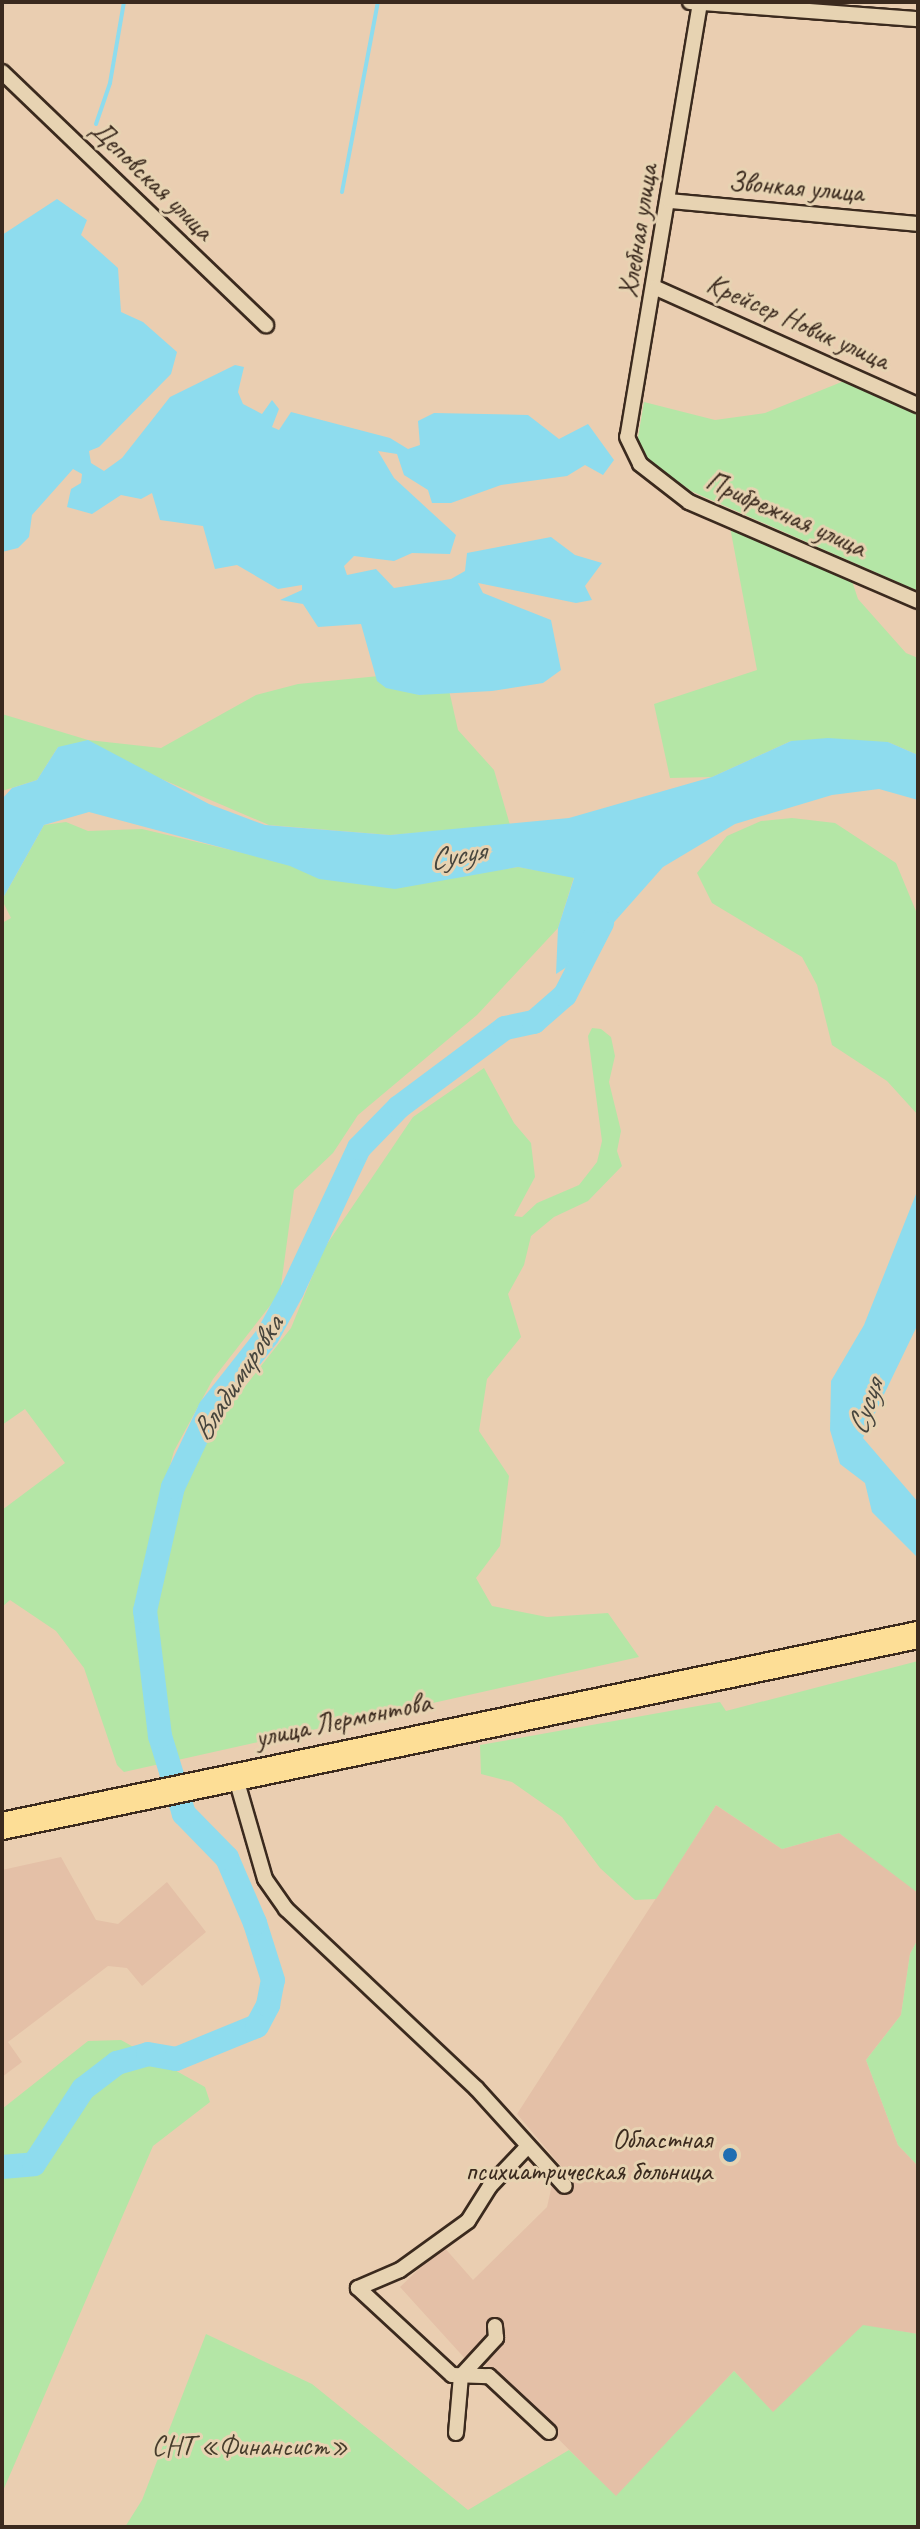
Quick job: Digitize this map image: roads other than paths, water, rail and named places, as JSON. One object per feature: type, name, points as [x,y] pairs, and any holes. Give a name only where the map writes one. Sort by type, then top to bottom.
[{"type":"highway","name":"улица Лермонтова","points":[[2,1826],[918,1635]]},
{"type":"street","points":[[690,2],[918,19]]},
{"type":"street","name":"Хлебная улица","points":[[640,464],[627,437],[656,288],[700,3]]},
{"type":"street","name":"Деповская улица","points":[[2,72],[266,325]]},
{"type":"street","name":"Звонкая улица","points":[[670,201],[918,224]]},
{"type":"street","name":"Крейсер Новик улица","points":[[656,288],[918,405]]},
{"type":"street","name":"Прибрежная улица","points":[[640,464],[689,502],[918,601]]},
{"type":"street","points":[[235,1775],[265,1879],[286,1909],[361,1975],[565,2186]]},
{"type":"street","points":[[528,2146],[490,2186],[468,2221],[400,2270],[358,2288],[452,2375],[489,2376],[549,2432]]},
{"type":"street","points":[[456,2433],[461,2376],[496,2338],[495,2326]]},
{"type":"water","points":[[57,199],[87,220],[81,235],[118,268],[121,312],[143,322],[177,352],[171,374],[99,447],[89,451],[91,463],[104,471],[122,458],[170,397],[235,365],[244,367],[238,392],[243,404],[262,414],[272,400],[279,409],[272,427],[279,430],[291,412],[390,438],[408,449],[420,445],[418,421],[434,413],[528,415],[559,439],[588,424],[614,460],[603,475],[585,465],[567,476],[501,485],[451,503],[432,503],[428,490],[404,475],[397,454],[378,451],[394,478],[456,535],[450,554],[412,553],[394,561],[354,556],[344,566],[347,575],[376,569],[394,588],[451,579],[465,571],[467,553],[551,537],[575,555],[602,563],[585,586],[592,600],[576,603],[478,583],[483,593],[551,620],[561,670],[543,683],[492,691],[419,695],[386,688],[377,681],[361,624],[318,627],[303,604],[280,600],[302,590],[302,585],[278,589],[237,565],[215,569],[203,526],[160,520],[152,493],[141,499],[121,495],[92,514],[67,507],[71,489],[81,483],[82,474],[73,469],[32,515],[29,537],[18,548],[2,552],[2,235]]},
{"type":"water","name":"Сусуя","points":[[828,738],[888,742],[918,755],[918,800],[879,789],[832,795],[735,824],[663,867],[585,955],[556,974],[558,928],[574,878],[518,867],[395,889],[319,879],[290,866],[89,812],[44,825],[2,900],[2,799],[12,788],[37,780],[58,747],[88,740],[209,804],[265,825],[390,835],[569,818],[712,777],[791,741]]},
{"type":"water","name":"Сусуя","points":[[918,1189],[918,1324],[863,1438],[918,1502],[918,1558],[872,1512],[865,1483],[840,1464],[830,1430],[831,1381],[864,1325]]},
{"type":"waterway","points":[[96,124],[110,83],[124,2]]},
{"type":"waterway","points":[[342,192],[378,2]]},
{"type":"waterway","name":"Владимировка","points":[[2,2167],[34,2164],[83,2089],[117,2063],[148,2054],[176,2059],[257,2026],[268,2005],[273,1980],[255,1923],[227,1858],[184,1814],[160,1736],[145,1611],[173,1487],[210,1409],[268,1335],[359,1148],[399,1107],[505,1028],[534,1022],[565,995],[602,923]]},
{"type":"place","name":"Областная психиатрическая больница","points":[[730,2155]]},
{"type":"park label","name":"СНТ «Финансист»","points":[[250,2446]]}]
